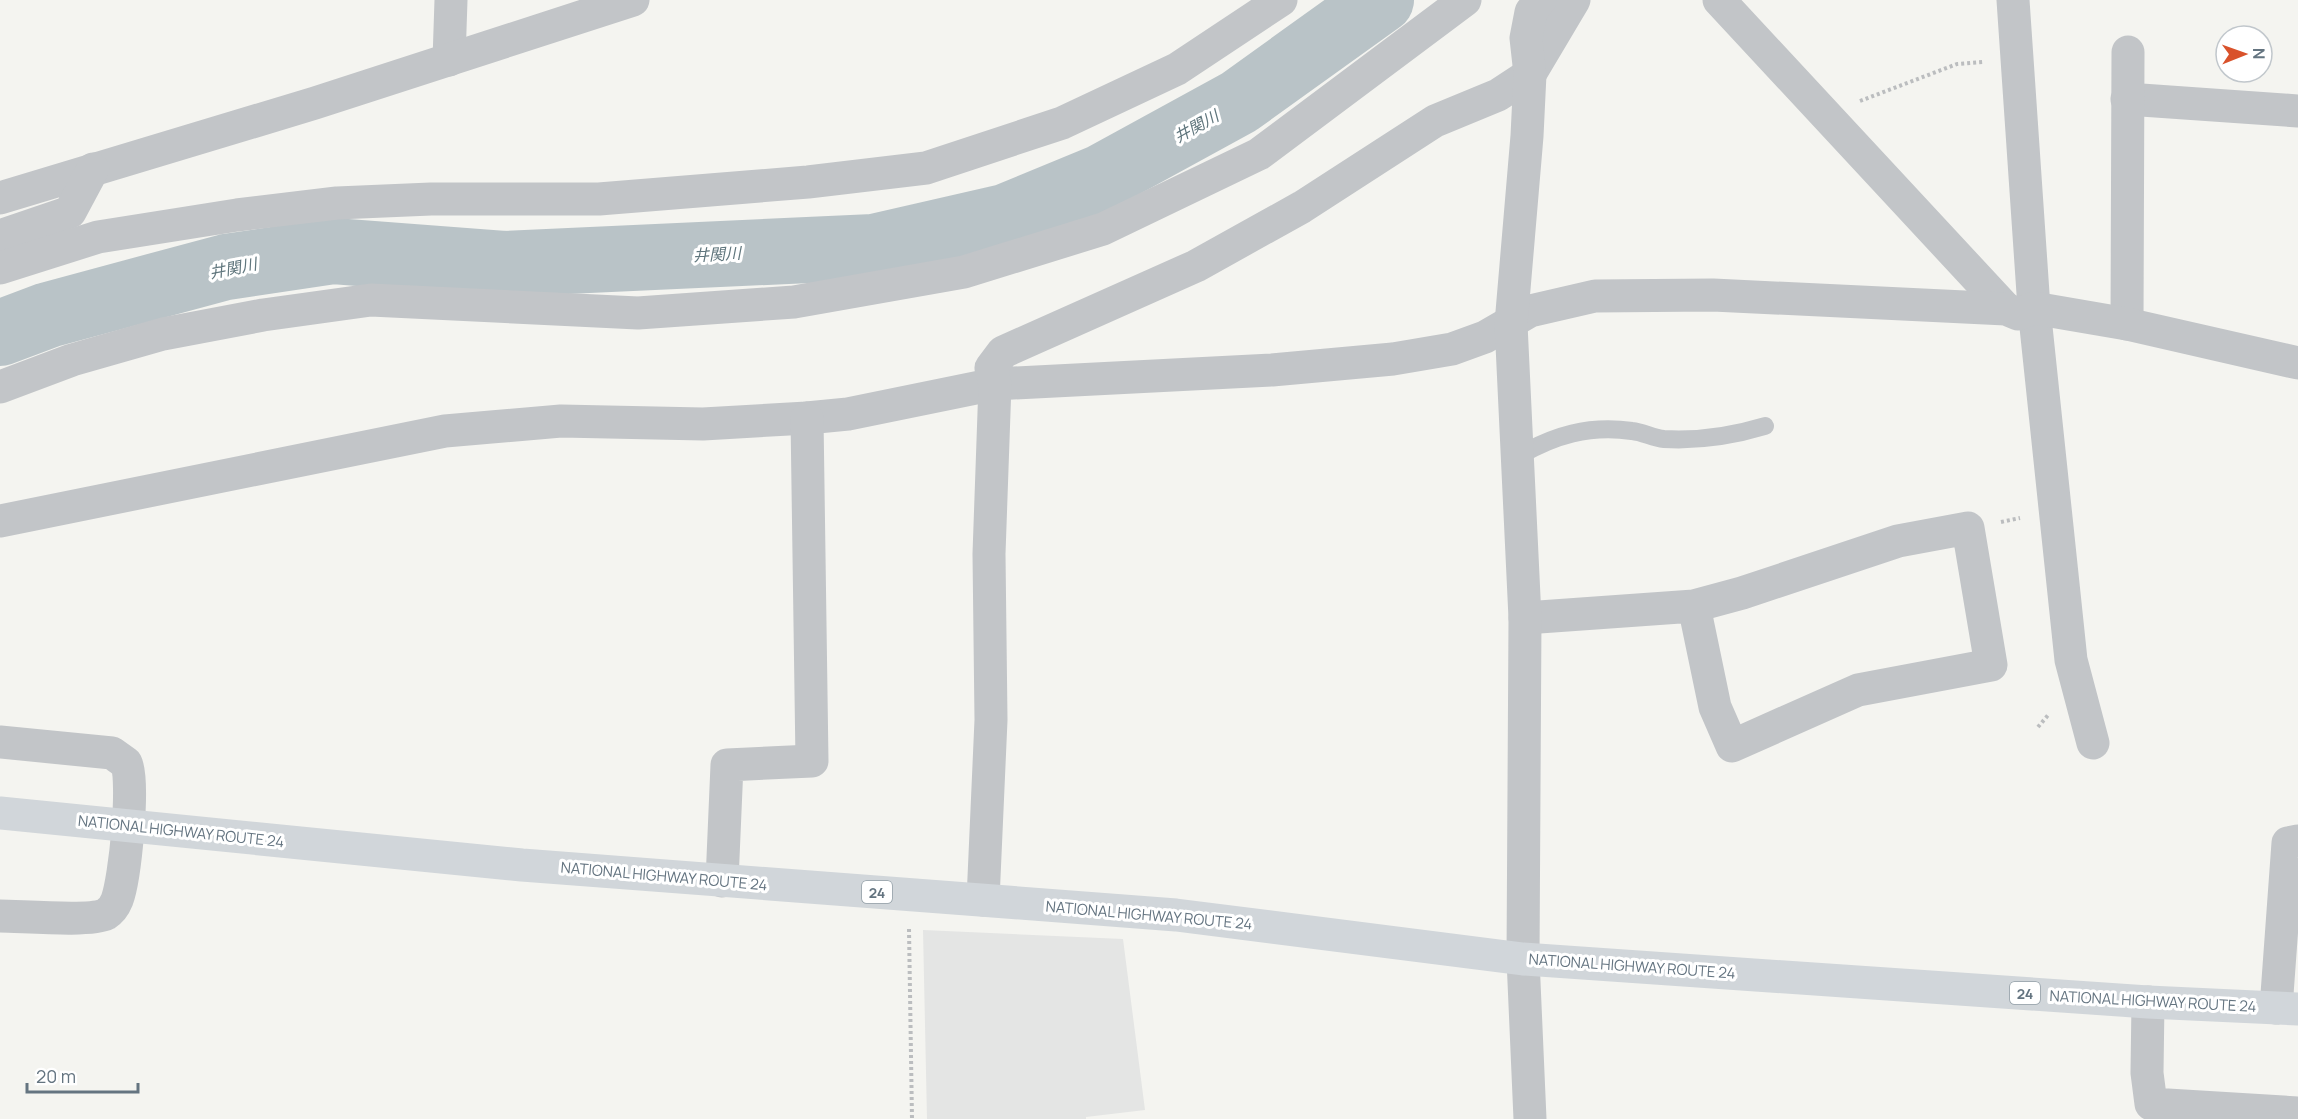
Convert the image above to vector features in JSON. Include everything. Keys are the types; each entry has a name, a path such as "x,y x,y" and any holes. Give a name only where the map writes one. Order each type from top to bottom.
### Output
{"highway":[{"name":"NATIONAL HIGHWAY ROUTE 24","path":"0,813 127,827 722,881 1176,915 1523,959 2148,1002 2287,1009"}],"street":[{"path":"449,60 451,0"},
{"path":"0,198 449,60 633,0"},
{"path":"0,268 98,237 237,215 337,203 431,199 599,199 808,183 926,168 1062,123 1177,69 1281,0"},
{"path":"0,387 72,360 163,334 263,315 370,300 638,313 794,302 964,272 1103,229 1259,154 1465,0"},
{"path":"1530,1119 1523,959 1525,618 1511,324 1530,74 1526,39 1531,12 1540,0"},
{"path":"983,900 991,720 989,554 995,384 991,368 1003,352 1196,266 1311,202 1435,121 1497,95 1530,74 1574,0"},
{"path":"1719,0 1829,117 1939,240 2020,309"},
{"path":"2013,0 2017,58 2020,309 2056,512 2071,660 2094,743"},
{"path":"2127,324 2128,52"},
{"path":"2127,99 2298,111"},
{"path":"0,236 70,212 93,169"},
{"path":"0,521 445,431 561,421 704,424 807,418 848,414 995,384 1206,371 1272,370 1393,359 1452,349 1485,337 1530,312 1595,296 1713,295 2020,309 2127,324 2298,363"},
{"path":"722,881 727,765 812,760 807,418"},
{"path":"1525,618 1694,606 1742,593 1898,541 1968,528 1991,665 1858,690 1732,746 1715,707 1694,606"},
{"path":"0,742 112,753 120,758 130,771 127,827 117,900 105,914 97,917 0,916"},
{"path":"2287,1009 2288,843 2298,841"},
{"path":"2148,1002 2147,1073 2142,1111 2298,1113"}],"lane":[{"path":"1517,457 1559,436 1582,430 1609,428 1636,431 1662,439 1725,437 1765,426"}],"path":[{"path":"1829,117 1851,104 1957,64 2017,58"},
{"path":"1968,528 2056,512"},
{"path":"910,895 912,1119"}],"shaded area":[{"path":"923,930 1123,939 1145,1110 1086,1117 1086,1119 927,1119"}],"waterway":[{"name":"井関川","path":"0,333 48,315 226,267 333,251 504,264 874,247 1005,217 1102,177 1239,102 1381,0"}]}
